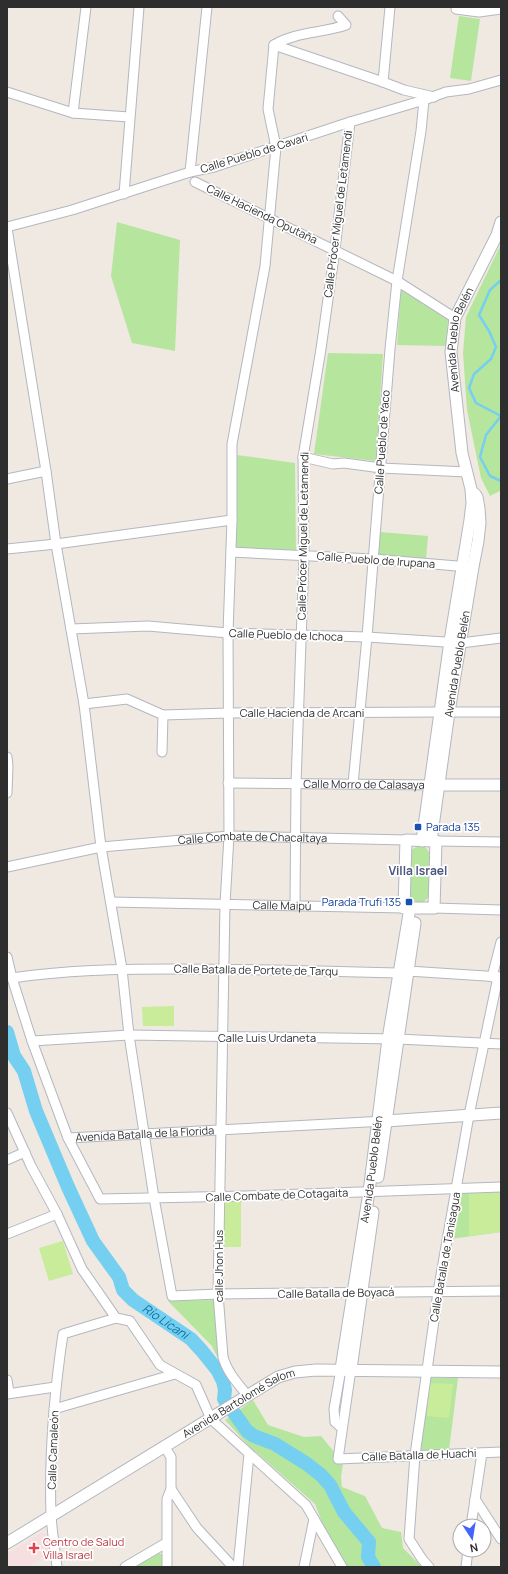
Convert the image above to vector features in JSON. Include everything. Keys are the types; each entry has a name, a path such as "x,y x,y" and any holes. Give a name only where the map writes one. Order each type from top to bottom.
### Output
{"street":[{"path":"72,113 86,7"},
{"path":"124,194 129,116 139,7"},
{"path":"190,172 207,7"},
{"path":"383,82 390,7"},
{"path":"456,10 479,12 501,9"},
{"path":"274,45 283,39 346,25 338,16"},
{"path":"274,45 404,90 434,97"},
{"name":"calle Jhon Hus","path":"248,1396 225,1366 218,1294 224,904 229,836 228,633 232,520 232,444 265,266 270,219 276,146 268,109 274,45"},
{"name":"Calle Pueblo de Cavari","path":"7,228 72,210 190,172 214,167 350,122 454,90 469,89 501,80"},
{"path":"7,92 72,113 129,116"},
{"name":"Calle Pueblo de Yaco","path":"353,784 367,637 381,468 382,438 397,281 420,138 424,100"},
{"name":"Calle Prócer Miguel de Letamendi","path":"295,905 296,784 304,556 303,457 321,349 335,249 350,122"},
{"name":"Calle Hacienda Oputaña","path":"195,182 335,249 397,281 455,318"},
{"name":"Avenida Pueblo Belén","path":"434,908 429,841 445,712 467,567 472,503 471,489 462,453 451,352 455,318 501,222"},
{"path":"7,228 46,471 56,544 84,704 101,847 122,969 129,1036 146,1133 154,1198"},
{"path":"303,457 333,464 344,463 381,468 466,472"},
{"path":"7,479 46,471"},
{"path":"7,549 56,544 232,520"},
{"name":"Calle Pueblo de Irupana","path":"231,552 373,559 467,567"},
{"name":"Calle Pueblo de Ichoca","path":"71,629 148,626 228,633 367,637 455,642 501,638"},
{"name":"Calle Hacienda de Arcani","path":"84,704 127,699 163,715 298,712 501,712"},
{"path":"162,752 163,715"},
{"path":"7,757 7,794"},
{"name":"Calle Morro de Calasaya","path":"228,783 501,785"},
{"name":"Calle Combate de Chacaltaya","path":"7,867 101,847 229,836 501,842"},
{"name":"Avenida Pueblo Belén","path":"338,1459 342,1428 335,1422 334,1409 346,1369 403,972 410,908 406,840"},
{"name":"Calle Maipú","path":"111,902 501,910"},
{"name":"Calle Batalla de Tanisagua","path":"429,1567 409,1539 415,1455 438,1292 469,1115 485,1044 497,977 501,942"},
{"path":"7,957 32,1041 68,1138"},
{"name":"Calle Batalla de Portete de Tarqu","path":"12,978 68,971 122,969 403,972 497,977"},
{"name":"Calle Luis Urdaneta","path":"32,1041 129,1036 393,1039 501,1044"},
{"path":"7,1113 57,1214 82,1269 116,1318 130,1321 160,1365 196,1385 210,1419 306,1505 342,1567"},
{"path":"382,1121 501,1113"},
{"name":"Avenida Batalla de la Florida","path":"68,1138 382,1121"},
{"name":"Calle Combate de Cotagaita","path":"68,1138 100,1199 501,1187"},
{"path":"7,1160 25,1152"},
{"name":"Calle Batalla de Boyacá","path":"154,1198 172,1296 218,1294 501,1291"},
{"path":"7,1234 57,1214"},
{"name":"Calle Camaleón","path":"56,1567 51,1516 51,1446 55,1387 63,1334 116,1318"},
{"name":"Avenida Bartolomé Salom","path":"7,1543 278,1377 309,1370 346,1369 501,1372"},
{"path":"54,1409 175,1374"},
{"path":"7,1380 8,1393 55,1387"},
{"path":"164,1446 171,1458 171,1489 166,1500 167,1567"},
{"name":"Calle Batalla de Huachi","path":"338,1459 501,1452"},
{"path":"472,1518 482,1453"},
{"path":"238,1567 249,1454"},
{"path":"171,1489 197,1528 233,1567"},
{"path":"475,1499 501,1539"},
{"path":"304,1567 314,1519"},
{"path":"125,1567 166,1544"}],"shaded area":[{"name":"Centro de Salud Villa Israel","path":"41,1533 45,1533 50,1539 50,1553 28,1567 7,1567 7,1554"}],"green space":[{"path":"459,16 480,19 471,81 450,78"},
{"path":"117,222 180,240 175,351 132,343 111,276"},
{"path":"501,244 501,492 500,491 490,496 481,478 467,410 463,353 466,317"},
{"path":"401,290 448,320 446,346 397,345"},
{"path":"328,353 383,354 376,461 314,454"},
{"path":"237,455 295,463 296,551 236,548"},
{"path":"380,532 428,536 426,559 378,555"},
{"path":"423,846 430,853 430,895 424,902 417,902 409,897 410,851 416,847"},
{"path":"174,1006 174,1026 143,1026 142,1007"},
{"path":"469,1183 501,1183 501,1232 469,1236"},
{"path":"501,1190 501,1232 451,1239 460,1192"},
{"path":"223,1199 241,1200 241,1247 222,1247"},
{"path":"63,1241 73,1274 49,1281 39,1248"},
{"path":"214,1300 219,1361 212,1346 168,1301"},
{"path":"430,1378 458,1378 449,1450 420,1450"},
{"path":"429,1383 453,1384 449,1418 427,1416"},
{"path":"253,1400 268,1425 304,1437 321,1436 343,1463 341,1477 342,1487 365,1496 382,1528 401,1532 403,1548 422,1567 348,1567 326,1533 315,1504 247,1444 225,1420"},
{"path":"159,1553 162,1555 163,1567 134,1567"}],"waterway":[{"path":"501,280 490,290 479,315 489,331 496,347 491,359 474,374 469,388 476,403 501,416 486,435 480,457 490,476 501,481"},
{"name":"Río Licani","path":"7,1032 14,1056 24,1071 36,1111 68,1187 93,1241 119,1277 123,1290 133,1300 191,1339 202,1351 218,1371 223,1381 225,1390 224,1399 247,1431 254,1436 275,1444 307,1464 321,1475 330,1485 344,1512 369,1542 368,1557 374,1567"}],"place":[{"name":"Parada 135","path":"418,827"},
{"name":"Parada Trufi 135","path":"409,902"},
{"name":"Centro de Salud Villa Israel","path":"34,1548"}],"district":[{"name":"Villa Israel","path":"418,871"}]}
